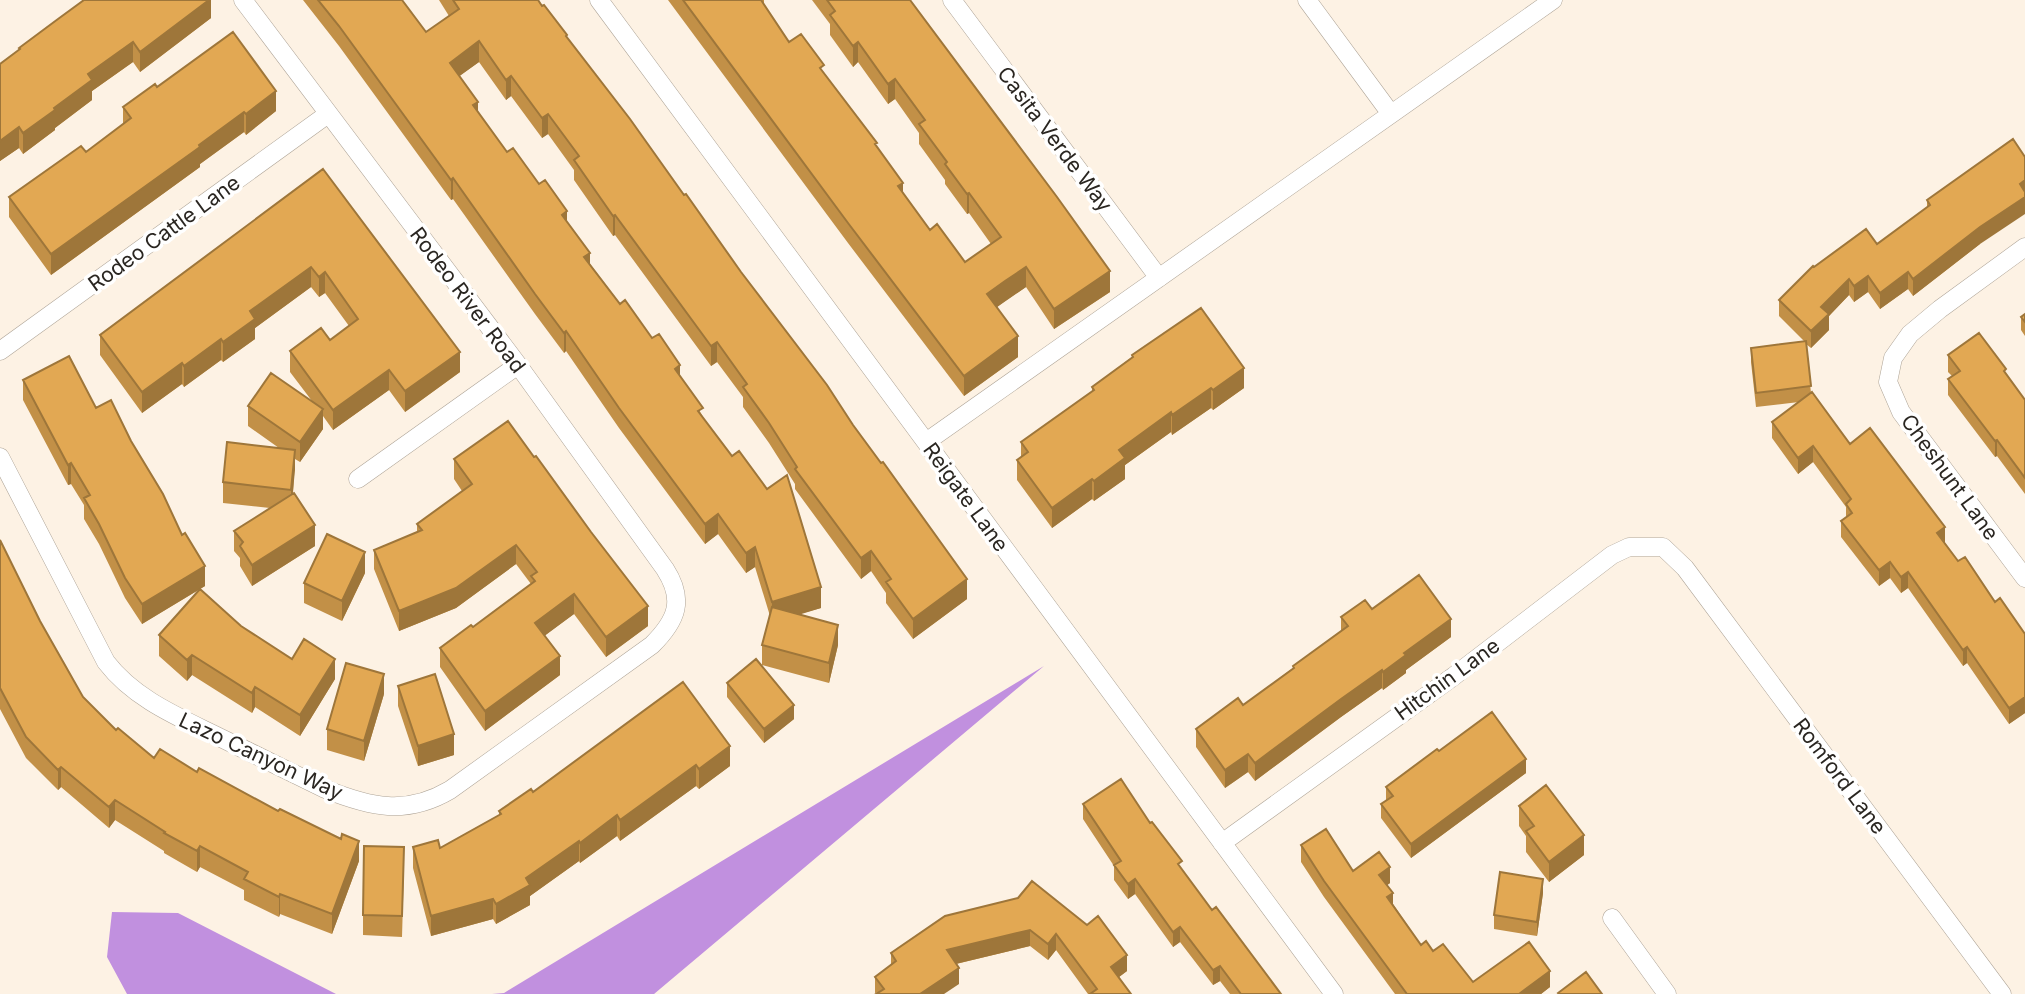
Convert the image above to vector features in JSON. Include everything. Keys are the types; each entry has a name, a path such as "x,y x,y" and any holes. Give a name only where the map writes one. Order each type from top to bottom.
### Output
{"street":[{"name":"Rodeo River Road","path":"243,0 518,365 665,569 674,582 677,607"},
{"name":"Reigate Lane","path":"599,0 1334,994"},
{"name":"Casita Verde Way","path":"952,0 1159,278"},
{"path":"1307,0 1391,114"},
{"path":"926,442 1553,0"},
{"name":"Rodeo Cattle Lane","path":"0,351 328,114"},
{"name":"Cheshunt Lane","path":"2025,247 1910,334 1894,358 1888,382 1901,412 2025,578"},
{"path":"358,479 518,365"},
{"name":"Lazo Canyon Way","path":"0,457 115,675 163,709 325,789 375,806 413,806 434,800 450,790 652,645 672,622 677,607"},
{"name":"Hitchin Lane","path":"1222,843 1454,676 1612,555 1629,547 1662,547 1676,560"},
{"name":"Romford Lane","path":"1676,560 1693,579 2001,994"},
{"path":"1612,918 1667,994"}],"shaded area":[{"path":"1044,666 654,994 492,994 504,993"},
{"path":"112,912 178,913 336,994 127,994 107,957"}],"building":[{"path":"84,0 209,0 140,52 133,42 88,74 92,80 54,108 55,110 23,133 19,127 0,141 0,64"},
{"path":"318,0 402,0 426,32 459,9 453,0 538,0 544,5 827,385 853,425 967,579 913,619 886,582 891,579 871,551 861,558 795,469 797,467 743,387 747,384 717,342 711,346 615,215 613,216 574,160 579,156 548,114 542,118 511,76 506,80 479,41 450,63 478,102 473,105 507,152 513,148 539,184 545,180 567,211 562,215 590,253 584,257 620,304 625,300 652,338 659,334 680,365 675,369 703,408 698,411 732,456 739,451 767,489 787,475 821,587 772,602 755,547 746,553 718,514 705,524 566,331 564,333 453,178 451,180"},
{"path":"683,0 761,0 789,42 801,34 824,65 820,68 877,143 875,144 903,183 898,186 930,230 937,224 965,262 1001,237 945,164 947,162 919,124 925,120 895,79 888,84 858,42 853,46 830,15 835,11 827,0 910,0 1110,271 1054,309 1026,267 1005,281 987,294 1018,336 964,376"},
{"path":"233,32 276,91 51,254 9,197 81,146 86,152 131,118 123,107 155,84 157,87"},
{"path":"2013,139 2025,157 2025,180 2020,184 2025,197 1980,227 1913,279 1908,272 1880,293 1868,276 1854,286 1849,279 1821,307 1829,314 1811,331 1779,300 1813,266 1866,229 1877,244 1930,205 1927,200"},
{"path":"323,169 460,352 405,391 389,370 333,410 290,351 321,328 330,340 358,319 325,272 319,277 311,267 250,311 255,319 184,366 182,363 142,392 100,335"},
{"path":"1201,308 1244,368 1172,415 1171,412 1119,450 1125,458 1052,508 1017,460 1028,452 1021,442 1094,390 1092,387 1133,357 1132,355"},
{"path":"1979,333 2025,400 2025,478 1948,379 1960,371 1948,355"},
{"path":"1806,341 1811,386 1756,393 1751,348"},
{"path":"69,356 96,408 111,400 131,441 163,494 182,535 185,533 205,566 142,604 125,578 84,498 90,495 71,463 68,465 23,380"},
{"path":"271,373 323,409 300,442 248,406"},
{"path":"1812,392 1850,444 1870,428 1945,527 1937,533 1958,561 1965,557 1995,602 2000,598 2025,634 2025,697 2009,708 1967,647 1963,650 1908,572 1901,577 1890,562 1879,570 1841,521 1852,513 1846,504 1851,499 1813,446 1798,458 1772,422"},
{"path":"508,421 648,606 606,637 574,594 535,623 560,656 485,711 440,648 535,581 531,576 537,572 516,545 456,588 399,611 374,550 422,530 417,524 472,484 454,459"},
{"path":"227,442 295,450 291,490 223,482"},
{"path":"294,493 315,525 252,565 240,546 243,542 234,531"},
{"path":"327,534 365,552 342,601 304,583"},
{"path":"0,540 40,621 83,697 116,730 118,728 154,758 160,749 197,772 199,768 278,811 280,809 341,839 342,834 359,841 332,914 280,894 279,897 244,879 248,872 200,846 197,851 164,833 115,800 109,807 61,767 58,770 26,737 0,688"},
{"path":"1419,575 1451,619 1383,672 1382,670 1341,699 1255,763 1248,754 1225,770 1196,729 1238,698 1243,705 1294,668 1293,666 1348,626 1341,617 1365,600 1372,609"},
{"path":"200,589 241,626 292,659 304,639 335,659 300,715 255,687 252,693 192,655 187,660 159,635"},
{"path":"772,607 838,625 829,663 762,645"},
{"path":"756,659 794,705 764,729 727,683"},
{"path":"346,663 384,674 364,741 327,729"},
{"path":"435,674 454,734 418,746 398,686"},
{"path":"683,682 730,746 699,769 696,765 620,820 617,815 580,843 579,841 526,878 530,885 496,904 493,899 431,916 413,847 438,840 440,848 501,814 499,811 531,789 533,792"},
{"path":"1492,712 1526,759 1411,844 1381,804 1393,796 1386,787"},
{"path":"1121,779 1150,823 1152,822 1182,861 1178,864 1212,910 1216,907 1281,994 1241,994 1220,966 1213,970 1180,927 1173,932 1135,879 1128,884 1114,865 1121,861 1083,804"},
{"path":"1546,785 1584,835 1549,862 1526,831 1534,826 1519,806"},
{"path":"1326,829 1353,871 1379,852 1390,867 1379,875 1393,893 1387,897 1421,945 1426,941 1433,951 1443,944 1473,982 1529,942 1550,971 1519,994 1407,994 1324,881 1301,845"},
{"path":"364,846 404,847 402,916 363,915"},
{"path":"1500,872 1543,879 1537,922 1494,915"},
{"path":"1032,881 1087,925 1098,916 1127,955 1111,967 1131,994 1090,994 1097,989 1056,934 1048,944 1030,930 947,950 959,968 920,994 876,994 884,989 875,977 896,961 891,953 945,916 1018,898"},
{"path":"1586,972 1602,994 1558,993"}]}
